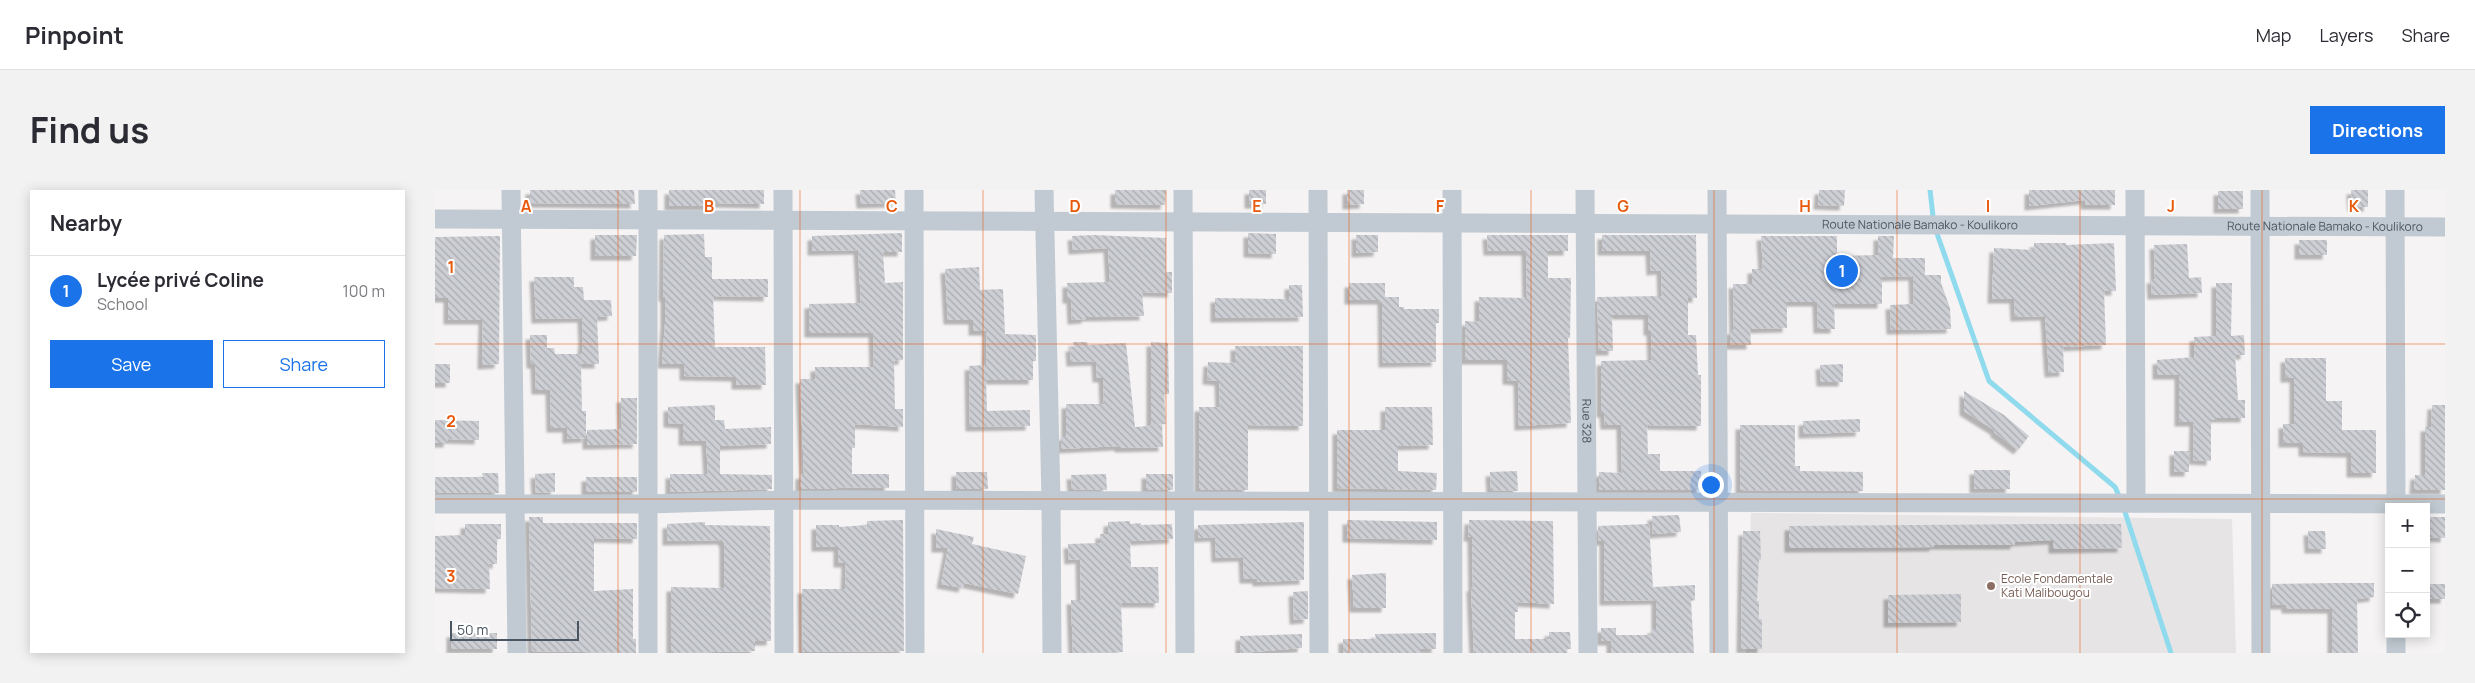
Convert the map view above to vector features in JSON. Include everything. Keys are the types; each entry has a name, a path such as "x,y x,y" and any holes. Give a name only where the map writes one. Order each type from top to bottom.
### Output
{"street":[{"path":"511,190 517,653"},
{"path":"648,190 648,653"},
{"path":"783,190 784,653"},
{"path":"914,190 915,653"},
{"path":"1045,190 1052,653"},
{"path":"1183,190 1185,653"},
{"path":"1318,190 1319,653"},
{"path":"1451,190 1453,653"},
{"name":"Rue 328","path":"1585,190 1588,653"},
{"path":"1717,190 1719,653"},
{"path":"2135,190 2136,503"},
{"path":"2260,190 2261,653"},
{"path":"2395,190 2396,503"},
{"name":"Route Nationale Bamako - Koulikoro","path":"435,219 2445,227"},
{"path":"435,504 648,504 784,500 1051,500 2385,505"},
{"path":"2430,504 2445,504"},
{"path":"2396,638 2396,653"}],"shaded area":[{"name":"Ecole Fondamentale Kati Malibougou","path":"1751,513 2232,519 2236,653 1746,653"}],"building":[{"path":"530,190 634,190 635,204 530,203"},
{"path":"669,190 764,190 764,204 716,203 716,206 669,206"},
{"path":"860,190 895,190 896,203 861,204"},
{"path":"1115,190 1166,190 1165,205 1115,204"},
{"path":"1249,190 1266,190 1266,204 1249,204"},
{"path":"1347,190 1364,190 1364,204 1347,205"},
{"path":"1819,190 1845,190 1844,206 1818,205"},
{"path":"2029,190 2115,190 2115,205 2085,205 2085,200 2029,206"},
{"path":"2351,190 2368,190 2368,207 2352,207"},
{"path":"2218,191 2243,191 2243,209 2218,209"},
{"path":"902,233 902,252 883,252 885,283 903,282 903,360 894,361 895,409 903,409 903,427 855,424 855,448 852,448 852,474 889,474 889,488 837,487 837,489 800,489 800,475 804,474 800,379 815,379 815,367 874,367 873,333 809,333 809,304 861,303 858,250 812,251 812,236"},
{"path":"1248,233 1276,234 1276,254 1248,253"},
{"path":"704,234 705,257 712,257 712,279 768,279 768,297 713,296 715,347 765,347 766,385 736,385 736,377 684,376 684,364 662,364 665,324 665,297 663,297 664,235"},
{"path":"595,235 637,235 636,256 595,256"},
{"path":"1356,235 1378,235 1378,252 1356,253"},
{"path":"1487,235 1568,235 1568,251 1548,251 1548,278 1571,278 1570,338 1568,338 1571,423 1519,426 1518,381 1507,380 1507,360 1465,360 1465,321 1479,322 1479,297 1527,298 1526,251 1488,251"},
{"path":"1602,235 1696,235 1697,298 1688,298 1688,335 1696,335 1698,375 1701,375 1701,426 1647,425 1648,454 1660,454 1660,471 1701,471 1701,490 1599,490 1599,472 1622,473 1621,425 1605,425 1604,413 1601,413 1601,361 1652,360 1651,331 1648,331 1648,315 1612,315 1613,351 1599,351 1597,297 1662,296 1661,270 1651,271 1650,251 1602,251"},
{"path":"500,236 499,364 482,365 483,320 448,320 448,298 435,298 435,237"},
{"path":"1072,236 1166,238 1166,272 1172,272 1172,293 1142,292 1144,316 1086,317 1086,319 1072,320 1071,299 1067,299 1067,283 1110,282 1108,248 1073,250"},
{"path":"1761,236 1837,236 1837,256 1878,255 1878,236 1894,236 1893,258 1925,258 1925,275 1941,275 1941,283 1950,308 1951,329 1891,330 1890,305 1914,304 1913,276 1882,277 1882,304 1834,304 1835,329 1818,329 1817,302 1787,302 1787,328 1750,329 1751,345 1730,345 1730,330 1734,330 1733,284 1752,284 1752,269 1763,269"},
{"path":"2299,240 2327,240 2327,255 2299,255"},
{"path":"2034,243 2066,243 2066,245 2114,243 2116,291 2104,291 2106,345 2063,347 2064,372 2049,373 2045,316 2015,317 2014,299 1992,299 1994,248 2034,250"},
{"path":"2187,244 2189,278 2201,277 2202,293 2152,295 2151,279 2155,279 2154,245"},
{"path":"979,267 980,290 1003,289 1005,334 1036,335 1036,361 1033,361 1033,380 986,380 987,411 1030,410 1030,426 970,427 969,366 986,365 987,331 973,331 973,320 948,320 945,269"},
{"path":"534,277 574,277 574,287 583,287 584,300 611,300 612,316 597,317 599,364 581,364 582,318 536,319"},
{"path":"1349,283 1385,283 1385,297 1399,297 1399,307 1404,307 1404,309 1439,309 1439,323 1436,323 1436,362 1383,363 1382,300 1349,300"},
{"path":"2216,283 2232,283 2231,336 2244,335 2245,355 2235,355 2238,400 2245,400 2245,418 2215,418 2215,420 2211,420 2211,461 2193,460 2194,422 2179,422 2179,375 2157,375 2157,360 2194,357 2194,337 2216,336"},
{"path":"1289,285 1302,285 1303,317 1215,318 1215,298 1289,299"},
{"path":"530,335 547,335 547,348 554,348 555,354 581,354 582,411 586,411 586,438 567,439 567,428 551,428 550,390 536,390 535,364 531,364"},
{"path":"1073,342 1087,342 1088,345 1126,343 1135,427 1162,425 1163,447 1119,448 1119,446 1061,449 1061,436 1066,436 1066,404 1104,404 1103,378 1097,378 1096,361 1071,362 1070,347 1074,347"},
{"path":"1151,342 1168,343 1169,394 1164,394 1166,424 1151,425"},
{"path":"1235,346 1303,346 1303,426 1248,425 1248,490 1199,490 1199,407 1220,407 1219,381 1207,380 1208,362 1235,363"},
{"path":"2285,358 2326,358 2326,401 2342,401 2342,430 2376,430 2376,473 2351,473 2351,453 2303,452 2303,443 2283,443 2283,424 2294,424 2294,378 2285,378"},
{"path":"435,364 450,364 450,383 435,383"},
{"path":"1843,364 1843,382 1821,382 1820,365"},
{"path":"1964,391 2004,415 2029,436 2018,450 1994,432 1996,431 1964,411"},
{"path":"621,398 637,398 637,444 587,445 587,430 622,429"},
{"path":"715,405 715,420 724,420 725,429 771,427 771,444 720,446 720,474 772,475 772,489 670,492 670,474 708,474 706,441 683,441 683,424 668,423 668,407"},
{"path":"2432,405 2445,405 2445,490 2414,490 2415,475 2425,475 2425,427 2431,427"},
{"path":"1385,407 1432,407 1433,445 1398,446 1398,471 1437,473 1436,490 1337,488 1337,430 1385,430"},
{"path":"1860,419 1860,432 1803,434 1803,421"},
{"path":"435,420 479,421 479,440 448,439 448,443 435,443"},
{"path":"1740,425 1795,425 1795,466 1800,466 1800,471 1863,472 1863,491 1740,490"},
{"path":"2174,451 2189,451 2189,472 2174,472"},
{"path":"1974,470 2010,470 2010,489 1974,489"},
{"path":"1517,471 1518,491 1491,490 1490,472"},
{"path":"956,472 987,472 988,489 956,489"},
{"path":"482,473 498,473 499,493 435,493 435,477 483,477"},
{"path":"555,473 555,492 536,493 535,474"},
{"path":"1106,474 1107,490 1072,489 1071,475"},
{"path":"1146,474 1173,474 1173,490 1146,490"},
{"path":"586,477 637,477 637,492 586,492"},
{"path":"1679,515 1681,532 1653,534 1652,516"},
{"path":"529,517 543,517 543,523 637,523 637,539 594,538 594,591 633,589 633,639 636,639 636,653 532,651"},
{"path":"2430,517 2445,517 2445,538 2430,537"},
{"path":"903,520 904,651 803,652 802,589 845,589 846,563 838,563 838,547 816,547 816,525 839,525 839,527 867,525 867,521"},
{"path":"1347,520 1437,522 1437,540 1347,538"},
{"path":"1469,520 1553,521 1554,604 1518,602 1518,612 1515,612 1515,639 1549,639 1549,632 1570,632 1571,649 1567,649 1567,653 1474,653 1471,587 1473,587 1472,537 1468,537"},
{"path":"1130,521 1130,524 1141,523 1141,525 1172,524 1173,539 1130,541 1131,567 1158,567 1159,603 1121,603 1123,652 1073,653 1071,600 1081,600 1080,559 1069,560 1068,544 1100,543 1100,534 1108,534 1108,522"},
{"path":"705,522 705,525 770,526 771,641 755,641 755,651 671,653 671,587 724,588 724,543 722,540 667,541 667,524"},
{"path":"1304,522 1304,580 1257,582 1257,579 1244,579 1243,557 1216,558 1215,537 1198,538 1198,525"},
{"path":"465,524 501,524 501,539 497,539 497,564 489,564 490,589 435,588 435,536 465,535"},
{"path":"1649,524 1653,587 1695,585 1695,600 1691,601 1694,653 1611,653 1611,641 1601,641 1601,628 1616,628 1616,635 1652,635 1652,629 1656,629 1656,600 1604,601 1604,541 1599,541 1598,526"},
{"path":"2121,524 2122,548 2053,549 2053,540 2015,542 2015,545 1789,548 1789,526"},
{"path":"936,529 974,537 972,544 1026,556 1018,594 964,583 963,588 941,584 948,548 936,548"},
{"path":"1743,531 1760,531 1761,560 1759,560 1757,601 1759,601 1759,619 1762,619 1762,649 1741,649"},
{"path":"2308,531 2325,531 2326,549 2309,549"},
{"path":"1386,573 1386,608 1354,608 1352,575"},
{"path":"2374,583 2374,597 2357,599 2358,653 2332,653 2332,609 2286,609 2286,605 2272,605 2272,584"},
{"path":"2430,584 2445,584 2445,599 2430,599"},
{"path":"1308,591 1308,619 1294,620 1293,592"},
{"path":"1961,594 1961,622 1888,623 1888,595"},
{"path":"451,633 497,633 497,649 451,649"},
{"path":"1436,633 1436,649 1421,649 1421,653 1343,653 1343,639 1376,639 1375,634"},
{"path":"1302,634 1302,648 1240,653 1240,636"}],"waterway":[{"path":"1930,190 1934,225 1989,381 2115,487 2120,498"},
{"path":"2123,506 2171,653"}],"place":[{"name":"Lycée privé Coline","path":"1842,271"},
{"name":"Ecole Fondamentale Kati Malibougou","path":"1991,586"}]}
